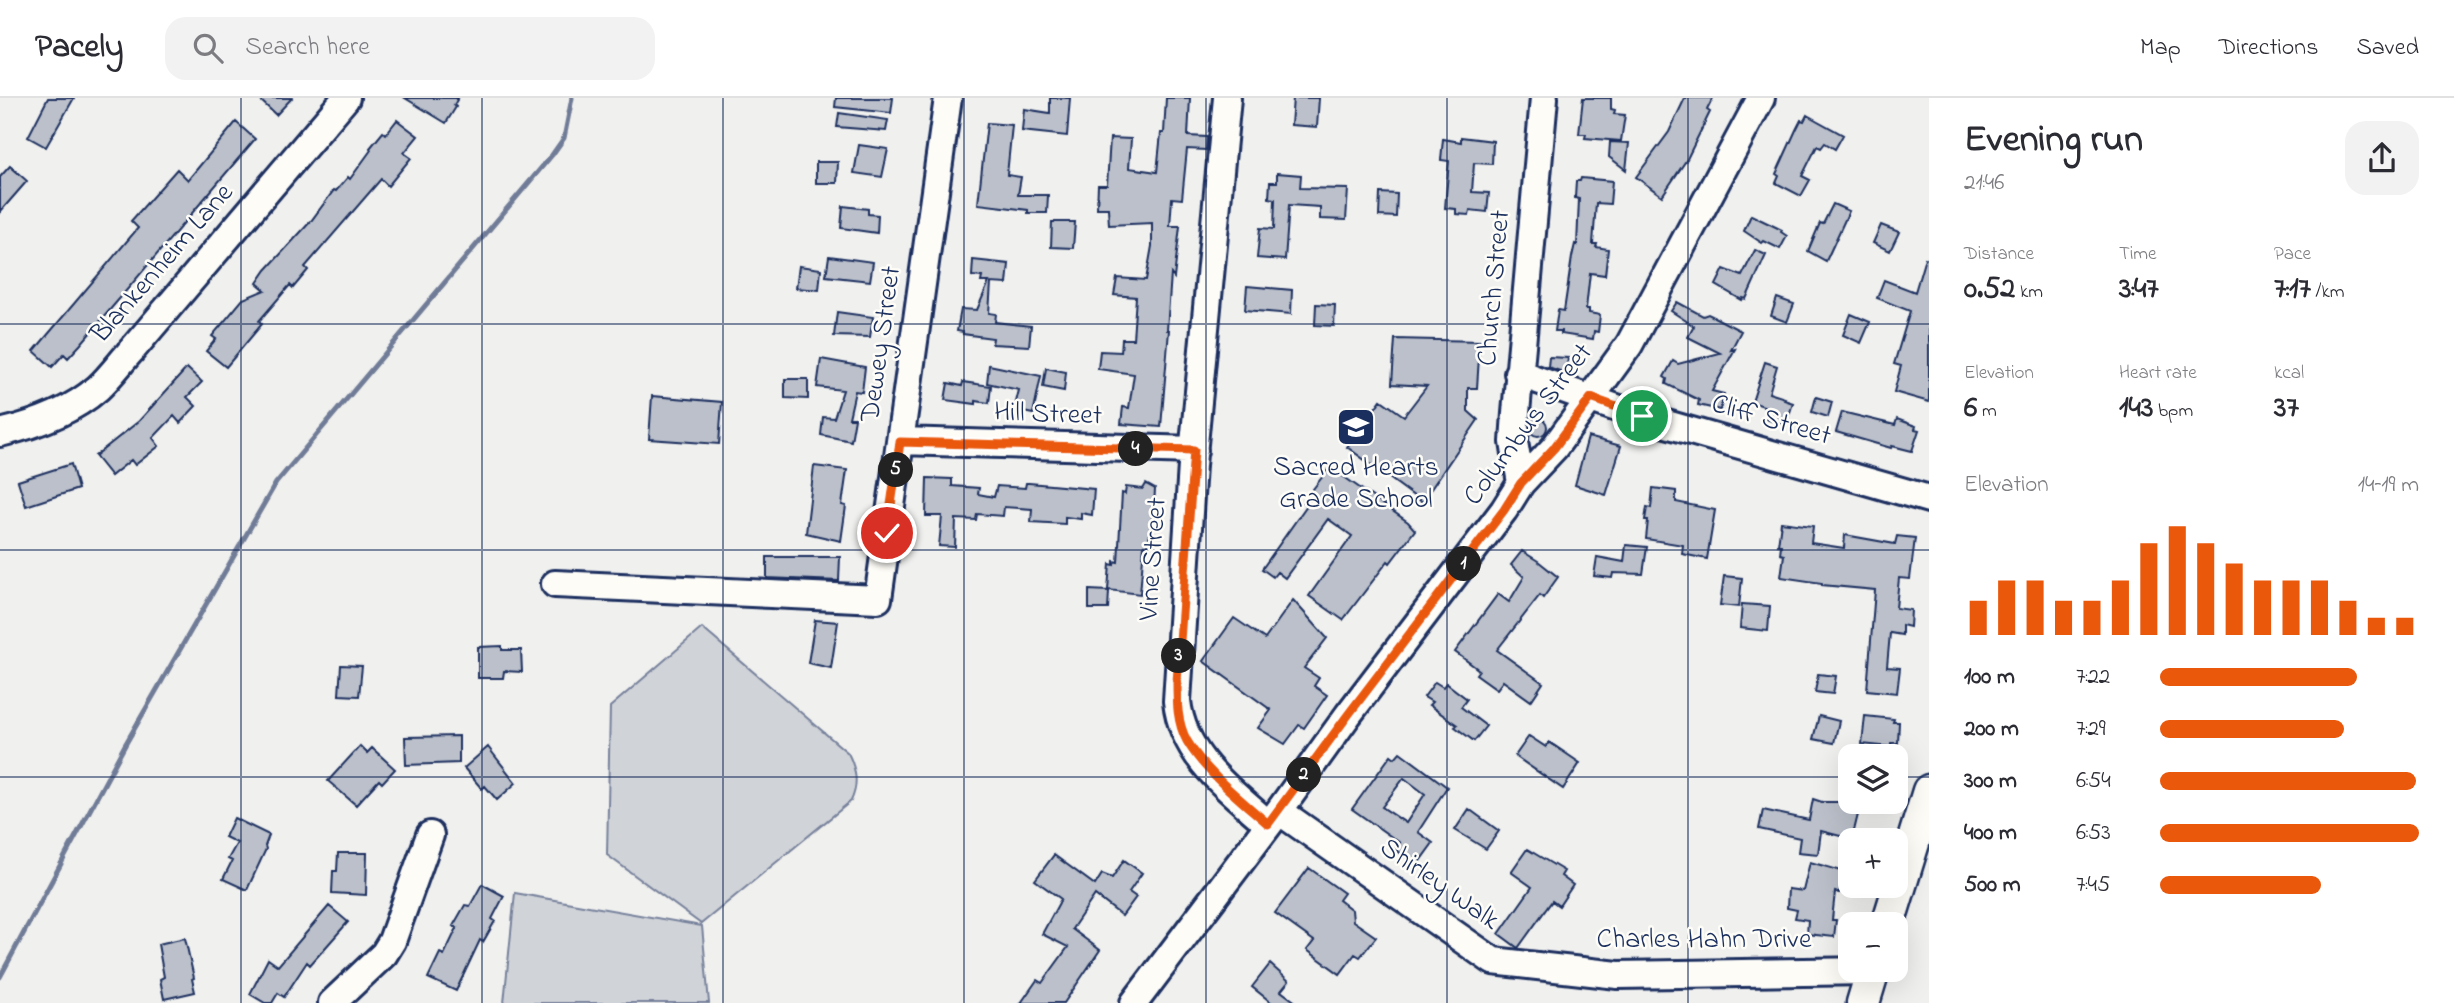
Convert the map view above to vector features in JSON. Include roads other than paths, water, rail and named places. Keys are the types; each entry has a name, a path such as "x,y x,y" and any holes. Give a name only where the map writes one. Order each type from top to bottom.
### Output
{"main road":[{"path":"1892,912 1929,791"},
{"path":"1863,1003 1869,982"}],"street":[{"name":"Blankenheim Lane","path":"0,433 24,428 54,415 97,388 346,98"},
{"name":"Dewey Street","path":"555,584 878,599 948,98"},
{"name":"Vine Street","path":"1227,98 1194,450 1177,682 1179,718 1187,741 1222,783 1273,818"},
{"name":"Church Street","path":"1521,483 1514,442 1518,373 1544,98"},
{"name":"Columbus Street","path":"1134,1003 1504,510 1521,483 1554,448 1609,375 1641,324 1761,98"},
{"name":"Cliff Street","path":"1518,373 1649,419 1929,499"},
{"name":"Hill Street","path":"900,442 1194,450"},
{"name":"Shirley Walk","path":"1273,818 1493,961 1578,970"},
{"path":"332,1003 384,954 392,941 430,835"},
{"name":"Charles Hahn Drive","path":"1578,970 1618,975 1838,971"}],"waterway":[{"path":"0,977 125,745 276,483 552,155 564,138 572,98"}],"place":[{"name":"Sacred Hearts Grade School","path":"1356,427"}]}
